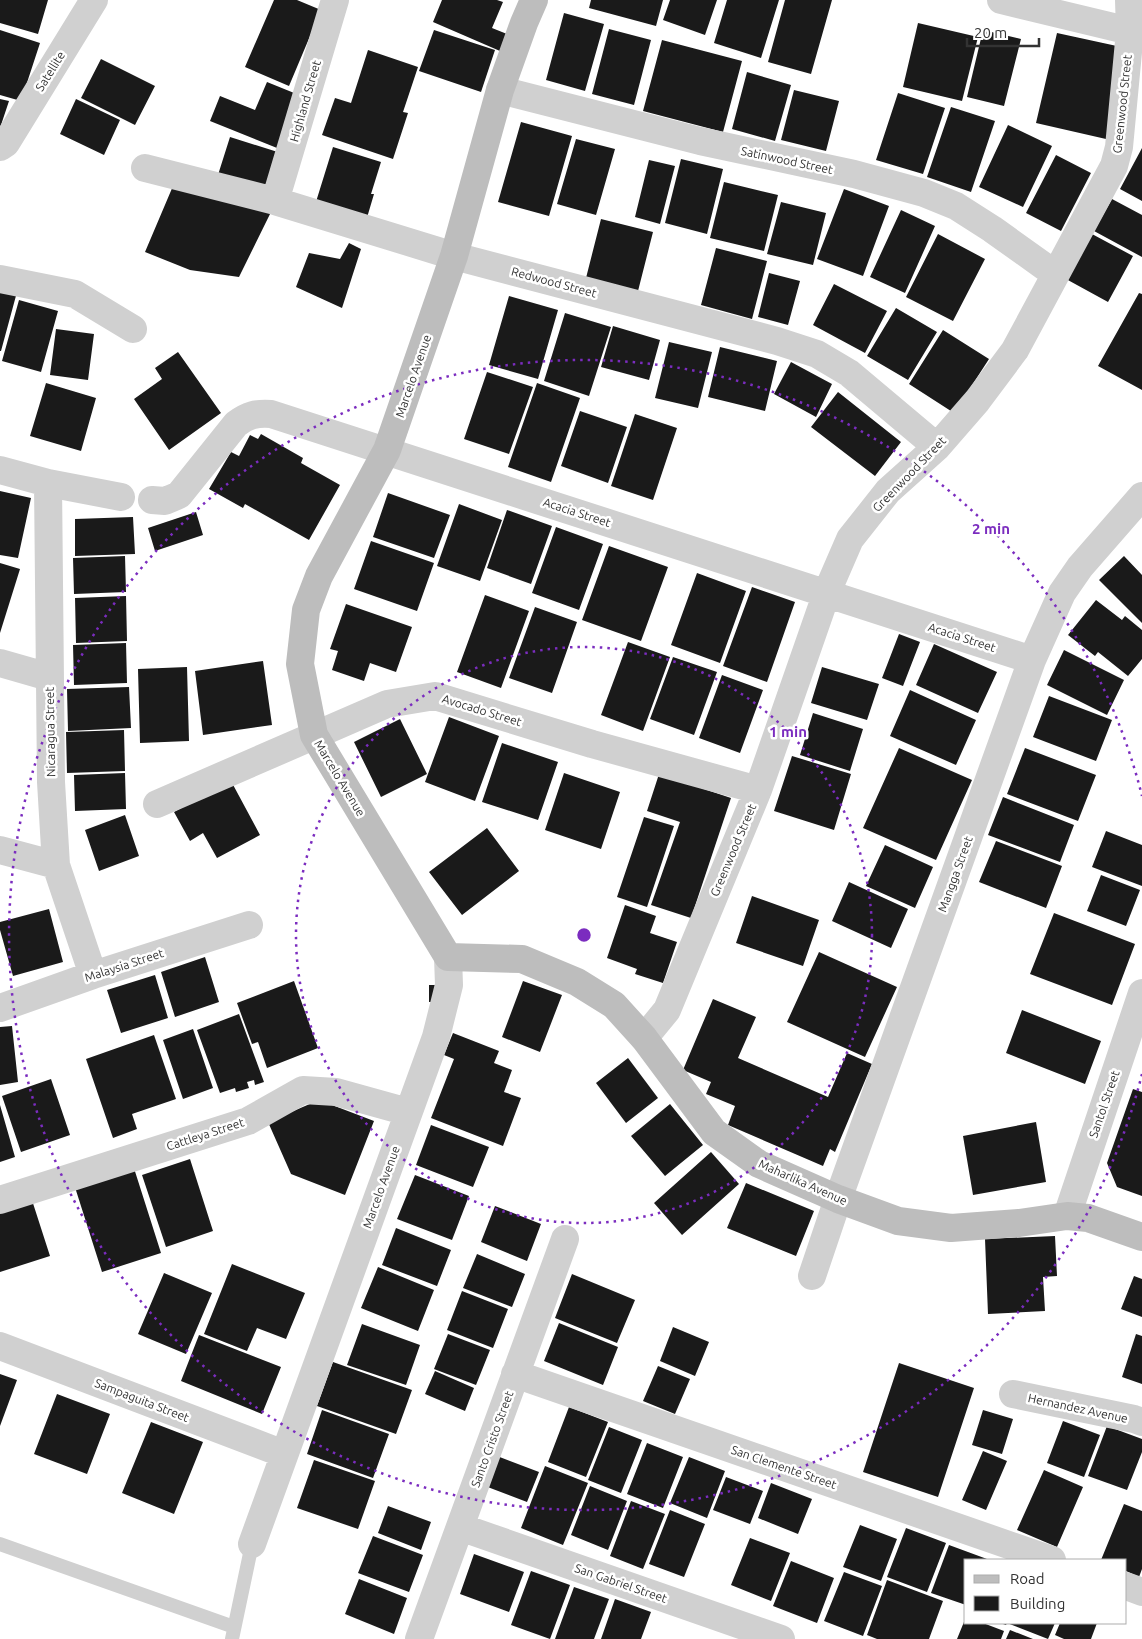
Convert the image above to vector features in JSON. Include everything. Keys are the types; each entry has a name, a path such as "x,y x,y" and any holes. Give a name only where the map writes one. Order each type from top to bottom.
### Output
{"street":[{"name":"Satellite","path":"3,145 94,0"},
{"name":"Highland Street","path":"275,202 335,0"},
{"name":"Marcelo Avenue","path":"252,1544 436,1036 449,985 448,957 314,735 300,664 306,610 319,576 387,450 454,256 500,90 534,0"},
{"path":"1002,0 1136,32"},
{"name":"Greenwood Street","path":"644,1038 667,1010 758,790 827,592 850,539 888,491 937,447 1016,350 1114,166 1119,147 1136,32 1129,0"},
{"name":"Satinwood Street","path":"500,90 700,141 854,174 924,193 956,206 1056,274"},
{"name":"Redwood Street","path":"146,168 275,202 454,256 777,341 817,354 849,373 937,447"},
{"path":"0,279 75,294 133,329"},
{"name":"Acacia Street","path":"152,500 166,501 179,495 236,424 246,416 259,413 271,414 827,592 1032,660"},
{"path":"0,470 48,483 121,497"},
{"name":"Nicaragua Street","path":"48,483 51,782 56,865 93,975"},
{"name":"Mangga Street","path":"812,1276 1032,660 1062,593 1080,567 1142,496"},
{"path":"0,663 50,677"},
{"name":"Avocado Street","path":"157,804 386,704 435,696 592,744 758,790"},
{"path":"0,850 56,865"},
{"name":"Malaysia Street","path":"0,1008 93,975 249,925"},
{"name":"Maharlika Avenue","path":"448,957 522,959 577,982 614,1005 644,1038 714,1132 759,1164 838,1199 898,1221 951,1228 1019,1223 1067,1216 1088,1218 1142,1237"},
{"name":"Santol Street","path":"1067,1216 1142,993"},
{"name":"Cattleya Street","path":"0,1200 248,1121 303,1090 336,1092 408,1112"},
{"name":"Santo Cristo Street","path":"419,1639 565,1239"},
{"name":"Sampaguita Street","path":"0,1346 284,1454"},
{"name":"San Clemente Street","path":"515,1374 1049,1559"},
{"name":"Hernandez Avenue","path":"1013,1394 1142,1422"},
{"name":"San Gabriel Street","path":"460,1527 781,1639"},
{"path":"1127,1586 1142,1592"}],"lane":[{"path":"0,1544 233,1633 252,1544"}],"building":[{"path":"0,0 48,0 38,34 0,23"},
{"path":"274,0 297,0 321,10 289,86 245,67"},
{"path":"442,0 497,0 503,2 492,28 507,34 500,51 433,22"},
{"path":"591,0 663,0 656,26 589,8"},
{"path":"670,0 717,0 705,35 663,20"},
{"path":"727,0 779,0 761,58 714,43"},
{"path":"785,0 832,0 811,74 768,62"},
{"path":"564,13 604,24 585,91 546,80"},
{"path":"918,23 978,37 962,101 903,87"},
{"path":"609,29 651,40 634,105 592,94"},
{"path":"0,30 40,43 21,101 0,95"},
{"path":"434,30 495,50 481,92 419,71"},
{"path":"983,30 1021,39 1004,106 967,97"},
{"path":"1057,33 1126,48 1106,139 1036,123"},
{"path":"662,40 742,61 723,132 643,111"},
{"path":"368,50 418,67 403,112 408,113 393,159 322,135 335,98 351,103"},
{"path":"101,59 155,86 135,125 81,98"},
{"path":"747,72 791,85 775,141 732,129"},
{"path":"267,82 304,97 282,150 210,121 220,96 255,110"},
{"path":"794,90 839,101 826,151 781,140"},
{"path":"898,93 945,108 923,174 876,160"},
{"path":"0,99 9,101 0,128"},
{"path":"76,99 120,120 104,155 60,134"},
{"path":"951,107 995,121 971,192 927,177"},
{"path":"521,122 572,136 549,216 498,202"},
{"path":"1008,125 1052,146 1023,207 979,187"},
{"path":"230,137 284,154 270,195 217,178"},
{"path":"576,139 615,149 596,215 557,204"},
{"path":"333,147 381,162 371,194 374,194 366,221 315,205"},
{"path":"1142,148 1142,201 1120,189"},
{"path":"1056,155 1091,173 1061,231 1026,213"},
{"path":"681,159 723,169 707,234 665,223"},
{"path":"649,160 675,166 660,224 635,217"},
{"path":"724,182 778,195 764,251 710,238"},
{"path":"173,186 271,212 239,277 190,270 145,252"},
{"path":"844,189 889,206 863,276 817,259"},
{"path":"1112,199 1142,215 1142,257 1094,231"},
{"path":"781,202 826,213 813,265 767,254"},
{"path":"901,210 935,226 905,293 870,277"},
{"path":"601,219 653,232 638,291 586,278"},
{"path":"938,234 985,259 953,321 906,297"},
{"path":"1092,234 1133,256 1108,302 1066,279"},
{"path":"349,243 361,249 342,308 296,287 309,253 340,259"},
{"path":"716,248 767,261 752,319 701,305"},
{"path":"769,273 800,281 788,325 758,317"},
{"path":"834,284 887,311 865,353 813,325"},
{"path":"0,287 17,292 1,351 0,351"},
{"path":"1139,293 1142,294 1142,390 1098,366"},
{"path":"509,296 558,310 538,379 489,365"},
{"path":"19,300 58,311 41,372 2,361"},
{"path":"896,308 937,332 908,380 867,356"},
{"path":"565,313 611,327 589,396 544,381"},
{"path":"613,326 660,340 649,380 601,367"},
{"path":"56,329 94,334 88,380 50,375"},
{"path":"943,330 989,359 954,413 909,384"},
{"path":"669,342 712,352 698,408 655,398"},
{"path":"720,347 777,361 765,411 708,397"},
{"path":"178,352 221,413 169,450 134,399 162,379 155,368"},
{"path":"791,362 832,384 816,417 774,394"},
{"path":"487,372 533,387 509,454 464,439"},
{"path":"46,383 96,398 81,451 30,436"},
{"path":"537,383 580,398 551,482 508,467"},
{"path":"838,392 901,442 875,476 811,427"},
{"path":"580,411 627,427 608,483 561,466"},
{"path":"635,414 677,428 653,500 611,486"},
{"path":"261,434 303,458 301,463 340,485 309,540 245,504 243,508 209,489 231,452 239,456 250,435 258,439"},
{"path":"0,491 31,498 18,558 0,555"},
{"path":"388,493 450,515 434,558 373,537"},
{"path":"459,504 502,520 480,581 437,566"},
{"path":"507,510 552,526 531,584 487,568"},
{"path":"196,512 203,535 155,551 148,528"},
{"path":"133,517 135,554 75,556 75,519"},
{"path":"556,527 603,544 579,610 532,593"},
{"path":"371,541 434,563 417,611 354,589"},
{"path":"609,546 668,567 641,641 582,620"},
{"path":"125,556 126,592 74,594 73,558"},
{"path":"1124,556 1142,575 1142,623 1099,580"},
{"path":"0,563 20,569 0,633"},
{"path":"697,573 746,591 720,663 671,645"},
{"path":"752,587 795,602 767,682 723,666"},
{"path":"485,595 529,611 501,688 457,672"},
{"path":"126,596 127,641 76,643 75,598"},
{"path":"1096,600 1122,620 1125,616 1142,630 1142,659 1128,676 1098,652 1095,656 1068,635"},
{"path":"346,604 412,627 396,672 370,663 364,681 332,670 338,651 330,649"},
{"path":"535,607 577,622 552,693 509,678"},
{"path":"899,634 920,642 903,686 882,678"},
{"path":"628,642 670,657 643,731 601,715"},
{"path":"126,643 127,683 74,685 73,645"},
{"path":"934,644 997,672 978,713 916,685"},
{"path":"1064,650 1124,680 1107,715 1047,685"},
{"path":"673,657 717,672 694,735 650,719"},
{"path":"263,661 272,725 203,735 195,671"},
{"path":"187,667 189,741 140,743 138,669"},
{"path":"822,667 879,684 867,720 811,703"},
{"path":"722,675 763,690 740,753 699,738"},
{"path":"129,687 131,728 68,731 67,689"},
{"path":"910,690 976,720 956,765 890,736"},
{"path":"1049,696 1112,720 1096,761 1033,737"},
{"path":"813,713 863,729 850,771 800,755"},
{"path":"449,717 499,736 475,801 425,782"},
{"path":"400,719 427,774 381,797 354,742"},
{"path":"124,730 125,771 67,773 66,732"},
{"path":"502,743 558,762 538,820 482,802"},
{"path":"899,748 972,780 936,860 863,828"},
{"path":"1025,748 1096,775 1078,821 1007,794"},
{"path":"792,756 851,774 834,830 774,811"},
{"path":"125,773 126,809 75,811 74,775"},
{"path":"564,773 620,792 601,849 545,830"},
{"path":"659,774 731,798 691,918 651,905 680,822 647,811"},
{"path":"231,781 260,835 217,858 203,833 190,841 174,812"},
{"path":"1003,797 1074,825 1060,862 988,835"},
{"path":"125,815 139,856 99,871 85,830"},
{"path":"644,817 674,826 647,907 617,897"},
{"path":"487,828 519,871 462,915 429,872"},
{"path":"1106,831 1142,845 1142,886 1092,867"},
{"path":"996,841 1062,866 1046,908 979,882"},
{"path":"885,845 933,867 915,908 866,886"},
{"path":"1101,875 1140,890 1126,926 1087,911"},
{"path":"849,882 908,909 891,948 832,921"},
{"path":"752,896 819,920 803,966 736,943"},
{"path":"625,905 656,916 650,933 677,942 663,983 635,974 637,969 607,958"},
{"path":"49,909 63,962 13,976 0,930 0,922"},
{"path":"1054,913 1135,944 1112,1005 1030,974"},
{"path":"819,952 897,987 865,1057 787,1022"},
{"path":"205,957 219,1002 175,1017 161,972"},
{"path":"155,975 168,1018 121,1033 107,990"},
{"path":"294,981 318,1048 267,1068 258,1042 252,1044 237,1003"},
{"path":"523,981 562,995 540,1052 502,1037"},
{"path":"429,985 439,985 439,1002 429,1002"},
{"path":"713,999 756,1017 738,1058 828,1097 847,1053 872,1064 835,1152 830,1149 823,1166 728,1125 735,1106 706,1094 711,1082 683,1070"},
{"path":"1022,1010 1101,1041 1085,1084 1006,1053"},
{"path":"239,1014 264,1082 255,1085 254,1080 247,1082 249,1088 236,1092 235,1088 220,1093 197,1030"},
{"path":"12,1026 18,1082 0,1085 0,1027"},
{"path":"193,1029 213,1088 183,1099 163,1040"},
{"path":"453,1033 499,1051 494,1063 512,1070 504,1092 521,1098 503,1146 431,1118 454,1059 444,1055"},
{"path":"154,1035 176,1099 132,1114 137,1129 113,1138 86,1059"},
{"path":"628,1058 658,1098 626,1123 596,1083"},
{"path":"51,1079 70,1135 21,1152 2,1096"},
{"path":"1133,1089 1142,1092 1142,1196 1117,1187 1107,1163"},
{"path":"319,1100 374,1121 345,1195 291,1174 268,1122"},
{"path":"670,1104 703,1145 665,1176 631,1136"},
{"path":"0,1105 15,1157 0,1162"},
{"path":"1036,1122 1046,1182 973,1195 963,1136"},
{"path":"431,1125 489,1147 473,1187 416,1165"},
{"path":"711,1152 739,1184 682,1235 654,1203"},
{"path":"190,1159 213,1231 166,1247 142,1175"},
{"path":"132,1162 161,1253 102,1272 73,1181"},
{"path":"415,1175 469,1196 452,1240 397,1219"},
{"path":"746,1183 814,1211 796,1256 727,1228"},
{"path":"30,1194 50,1256 0,1272 0,1204"},
{"path":"495,1206 541,1224 527,1261 481,1242"},
{"path":"396,1228 451,1250 437,1286 382,1265"},
{"path":"1055,1236 1057,1276 1043,1277 1045,1311 988,1314 985,1239"},
{"path":"477,1254 525,1274 512,1307 463,1288"},
{"path":"232,1264 305,1293 286,1339 257,1328 247,1351 204,1334"},
{"path":"378,1267 434,1290 418,1331 361,1308"},
{"path":"164,1273 212,1293 186,1354 138,1334"},
{"path":"572,1274 635,1300 617,1343 555,1318"},
{"path":"1134,1276 1142,1279 1142,1317 1121,1309"},
{"path":"462,1291 508,1309 493,1348 447,1330"},
{"path":"559,1323 618,1347 603,1385 544,1361"},
{"path":"362,1324 420,1345 406,1385 347,1365"},
{"path":"673,1327 709,1342 695,1376 660,1361"},
{"path":"448,1334 490,1350 476,1385 434,1369"},
{"path":"1136,1334 1142,1336 1142,1384 1122,1377"},
{"path":"199,1335 281,1367 262,1414 181,1381"},
{"path":"333,1362 412,1390 396,1434 317,1406"},
{"path":"899,1363 974,1388 938,1497 863,1472"},
{"path":"658,1366 690,1379 675,1414 643,1401"},
{"path":"435,1371 474,1388 465,1411 425,1394"},
{"path":"0,1374 17,1380 0,1426"},
{"path":"57,1394 110,1414 87,1474 34,1454"},
{"path":"569,1407 608,1422 586,1477 548,1462"},
{"path":"322,1410 389,1434 373,1478 307,1454"},
{"path":"983,1410 1013,1419 1002,1454 972,1445"},
{"path":"1063,1421 1100,1435 1084,1477 1047,1463"},
{"path":"151,1422 203,1442 174,1514 122,1493"},
{"path":"1107,1426 1142,1439 1142,1452 1127,1490 1088,1476"},
{"path":"609,1427 642,1440 621,1493 588,1480"},
{"path":"647,1443 683,1457 663,1508 627,1494"},
{"path":"983,1451 1007,1461 986,1510 962,1500"},
{"path":"497,1456 539,1472 527,1502 485,1486"},
{"path":"689,1457 725,1471 707,1518 670,1503"},
{"path":"314,1460 375,1481 358,1529 297,1508"},
{"path":"545,1466 588,1483 563,1545 521,1528"},
{"path":"1044,1470 1083,1487 1057,1547 1017,1530"},
{"path":"726,1477 763,1491 750,1524 713,1510"},
{"path":"771,1483 812,1499 798,1534 758,1518"},
{"path":"590,1486 627,1501 608,1550 571,1535"},
{"path":"631,1501 665,1514 643,1569 610,1556"},
{"path":"1124,1504 1142,1511 1142,1569 1139,1577 1127,1571 1127,1559 1101,1559"},
{"path":"388,1506 431,1522 421,1550 378,1533"},
{"path":"670,1510 705,1524 684,1577 649,1564"},
{"path":"860,1525 897,1539 881,1581 843,1567"},
{"path":"906,1528 946,1543 927,1592 887,1577"},
{"path":"373,1536 423,1555 409,1592 358,1573"},
{"path":"750,1538 790,1553 771,1601 731,1585"},
{"path":"949,1545 987,1559 964,1559 964,1604 931,1593"},
{"path":"474,1554 524,1572 509,1612 460,1594"},
{"path":"791,1561 834,1578 817,1623 773,1606"},
{"path":"531,1571 570,1585 550,1639 511,1625"},
{"path":"844,1572 882,1586 863,1636 824,1621"},
{"path":"359,1579 407,1598 394,1634 345,1614"},
{"path":"887,1580 943,1601 929,1639 877,1639 867,1635"},
{"path":"574,1587 609,1599 594,1639 555,1639"},
{"path":"615,1599 651,1612 641,1639 601,1639"},
{"path":"964,1622 964,1624 986,1624 1004,1631 1001,1639 957,1639"},
{"path":"1010,1624 1055,1624 1048,1639"},
{"path":"1060,1624 1097,1624 1091,1639 1064,1639 1055,1635"},
{"path":"1010,1630 1033,1639 1006,1639"}]}
